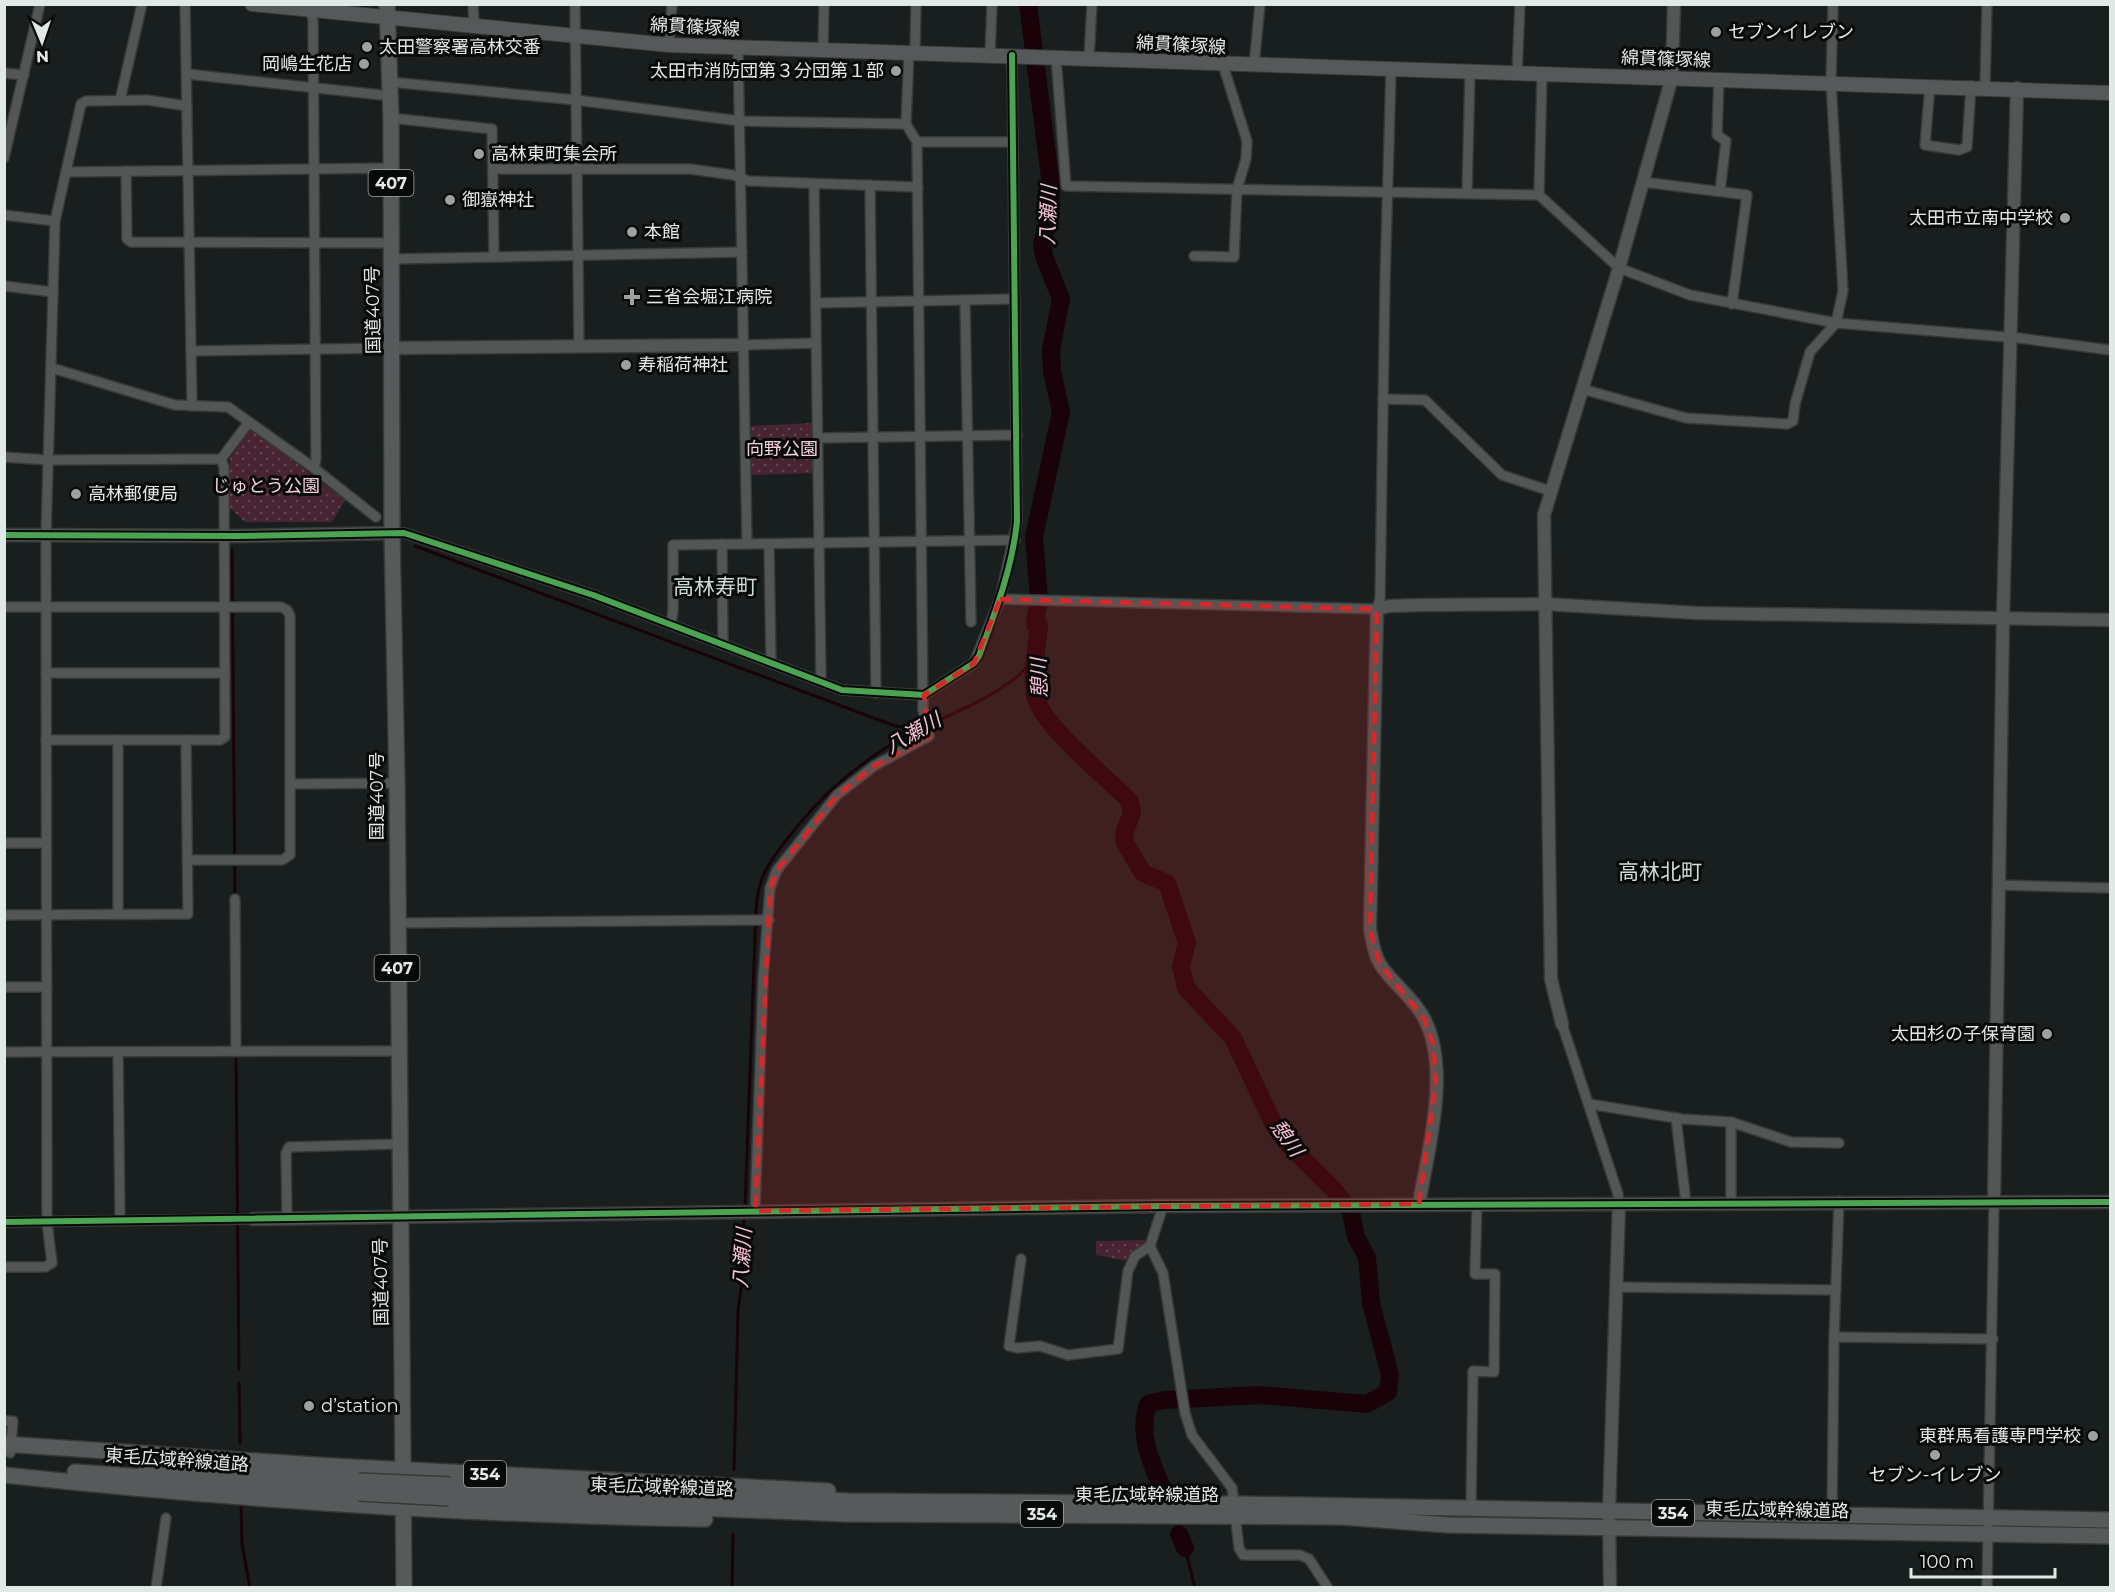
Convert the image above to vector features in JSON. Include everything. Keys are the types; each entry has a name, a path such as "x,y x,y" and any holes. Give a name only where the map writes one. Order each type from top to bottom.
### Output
{"highway":[{"name":"国道407号","path":"388,12 391,89 392,533 397,783 404,1587"},
{"name":"東毛広域幹線道路","path":"7,1452 359,1487 759,1511 936,1514 1471,1509 1609,1519 1989,1527 2110,1520"},
{"name":"354","path":"7,1452 872,1492 966,1502"},
{"name":"354","path":"4,1475 403,1508 571,1517 869,1522 936,1514"},
{"name":"東毛広域幹線道路","path":"449,1492 966,1502 1237,1510 1448,1525 1609,1519 1832,1515 2110,1536"}],"main road":[{"name":"綿貫篠塚線","path":"252,4 388,12 474,27 669,45 1054,56 1254,66 1978,86 2110,93"}],"street":[{"path":"4,158 40,4"},
{"path":"120,100 142,4"},
{"path":"185,4 192,406"},
{"path":"473,4 474,27"},
{"path":"575,4 579,347"},
{"path":"669,45 672,4"},
{"path":"823,50 824,4"},
{"path":"747,1211 770,888 777,870 837,795 874,766 929,736 924,714 917,142 906,124 916,4"},
{"path":"990,54 992,4"},
{"path":"1089,58 1092,4"},
{"path":"1254,66 1260,4"},
{"path":"1517,73 1520,4"},
{"path":"1610,1587 1609,1519 1618,1194 1563,1024 1551,979 1543,525 1550,491 1619,267 1672,77 1674,4"},
{"path":"1582,389 1686,418 1791,423 1810,352 1836,323 1843,291 1831,82 1833,4"},
{"path":"1930,85 1925,145 1959,150 1967,147 1978,86 1987,4"},
{"path":"310,8 316,348 316,459 314,468"},
{"path":"738,48 747,544"},
{"path":"4,535 223,536 404,532 671,624 843,690 924,695 974,663 1000,599 1015,540 1017,435 1014,299 1014,55"},
{"path":"1054,56 1066,186 1539,195 1619,267 1690,296 1836,323 2110,350"},
{"path":"1194,256 1234,257 1237,189 1246,159 1247,141 1223,65"},
{"path":"1391,70 1380,599 1377,609 1370,929 1380,964 1424,1018 1433,1042 1436,1063 1434,1105 1419,1204"},
{"path":"1467,193 1470,72"},
{"path":"4,73 24,75"},
{"path":"187,74 313,86 576,100 740,121 906,124"},
{"path":"1539,195 1542,74"},
{"path":"1719,78 1716,130 1719,138 1726,141 1720,191"},
{"path":"1987,1587 1993,1340 2003,618 2017,88"},
{"path":"4,1267 45,1267 52,1263 47,1222 46,535 55,221 81,104 120,100 187,105"},
{"path":"391,118 492,129 494,257"},
{"path":"917,142 1013,142"},
{"path":"66,172 391,168"},
{"path":"493,169 690,168 749,180 918,187"},
{"path":"126,171 127,239 131,242 315,244 494,257 742,252"},
{"path":"1643,182 1747,195 1732,304"},
{"path":"814,184 821,682"},
{"path":"870,185 876,693"},
{"path":"4,215 55,221"},
{"path":"4,286 53,292"},
{"path":"816,303 1014,299"},
{"path":"965,300 971,622"},
{"path":"191,351 816,343"},
{"path":"52,368 175,405 222,405 314,468 375,517"},
{"path":"1383,399 1425,399 1502,475 1550,491"},
{"path":"221,459 249,422"},
{"path":"818,438 1017,435"},
{"path":"4,457 48,460 221,459"},
{"path":"46,740 220,740 225,737 224,467 221,459"},
{"path":"671,624 674,611 673,545 1015,540"},
{"path":"769,543 771,663"},
{"path":"722,544 723,645"},
{"path":"1000,599 1377,609 1411,605 1545,604 1696,613 2110,620"},
{"path":"4,607 281,607 289,612 291,850 286,859 188,860"},
{"path":"46,673 225,673"},
{"path":"4,915 188,914 186,740"},
{"path":"118,741 118,913"},
{"path":"291,784 397,783"},
{"path":"4,843 46,843"},
{"path":"1998,885 2110,888"},
{"path":"235,899 236,1051"},
{"path":"397,923 766,919"},
{"path":"4,987 47,987"},
{"path":"4,1052 398,1051"},
{"path":"118,1052 120,1220"},
{"path":"1589,1104 1676,1118 1731,1122 1791,1142 1839,1143"},
{"path":"1676,1118 1686,1203"},
{"path":"1731,1122 1731,1202"},
{"path":"287,1218 286,1153 289,1147 399,1144"},
{"path":"1832,1515 1834,1337 1839,1202"},
{"path":"4,1222 1163,1206 2110,1202"},
{"path":"1471,1509 1473,1371 1494,1372 1495,1274 1475,1274 1477,1204"},
{"path":"1021,1259 1009,1346 1017,1348 1040,1346 1068,1355 1118,1349 1128,1270 1135,1256 1150,1246 1163,1206"},
{"path":"1150,1246 1163,1272 1185,1413 1192,1435 1232,1488 1237,1510 1239,1548 1243,1555 1300,1555 1309,1560 1328,1587"},
{"path":"1616,1287 1836,1290"},
{"path":"1834,1337 1993,1340"},
{"path":"4,1421 13,1421 7,1452"},
{"path":"156,1587 166,1518"}],"highlighted area":[{"path":"1000,599 1377,609 1370,929 1380,964 1424,1018 1433,1043 1436,1082 1419,1204 755,1211 770,888 777,870 837,795 874,766 929,736 924,695 974,663"}],"green space":[{"name":"向野公園","path":"813,423 815,473 751,475 749,426"},
{"name":"じゅとう公園","path":"249,430 253,430 345,500 332,522 245,522 229,507 230,458"},
{"path":"1152,1240 1132,1262 1096,1255 1096,1241"}],"waterway":[{"name":"憩川","path":"1028,4 1051,186 1050,217 1042,243 1044,256 1061,299 1051,350 1052,371 1061,412 1034,537 1039,599 1035,624 1039,626 1034,670 1035,695 1049,721 1062,736 1130,801 1132,813 1124,833 1125,843 1143,873 1167,883 1187,943 1181,966 1186,988 1233,1038 1274,1125 1288,1144 1334,1190 1351,1212 1356,1237 1367,1257 1371,1303 1390,1375 1388,1392 1367,1404 1259,1395 1164,1400 1148,1404 1145,1415 1145,1436 1153,1467 1162,1487"},
{"path":"415,546 895,726 918,729"},
{"path":"232,550 235,897"},
{"name":"八瀬川","path":"745,1208 756,910 759,887 766,869 777,852 817,804 859,766 908,735 968,707 1011,682 1030,661 1035,624"},
{"path":"236,1059 239,1370"},
{"name":"八瀬川","path":"734,1470 738,1311 743,1274 744,1215"},
{"path":"239,1383 240,1443"},
{"path":"241,1507 242,1544 250,1588"},
{"name":"八瀬川","path":"732,1588 733,1534"},
{"name":"憩川","path":"1179,1534 1185,1548"},
{"name":"憩川","path":"1185,1548 1195,1588"}],"cycle path":[{"path":"4,535 237,536 404,533 593,595 842,690 924,695 974,663 979,656 997,607 1015,539 1017,522 1012,55"},
{"path":"4,1222 1163,1206 2110,1202"}],"place":[{"name":"セブンイレブン","path":"1716,32"},
{"name":"太田警察署高林交番","path":"367,47"},
{"name":"岡嶋生花店","path":"364,64"},
{"name":"太田市消防団第３分団第１部","path":"896,71"},
{"name":"高林東町集会所","path":"479,154"},
{"name":"御嶽神社","path":"450,200"},
{"name":"太田市立南中学校","path":"2065,218"},
{"name":"本館","path":"632,232"},
{"name":"三省会堀江病院","path":"632,297"},
{"name":"寿稲荷神社","path":"626,365"},
{"name":"高林郵便局","path":"76,494"},
{"name":"太田杉の子保育園","path":"2047,1034"},
{"name":"d’station","path":"309,1406"},
{"name":"東群馬看護専門学校","path":"2093,1436"},
{"name":"セブン-イレブン","path":"1935,1455"}],"district":[{"name":"高林寿町","path":"715,586"},
{"name":"高林北町","path":"1660,871"}]}
